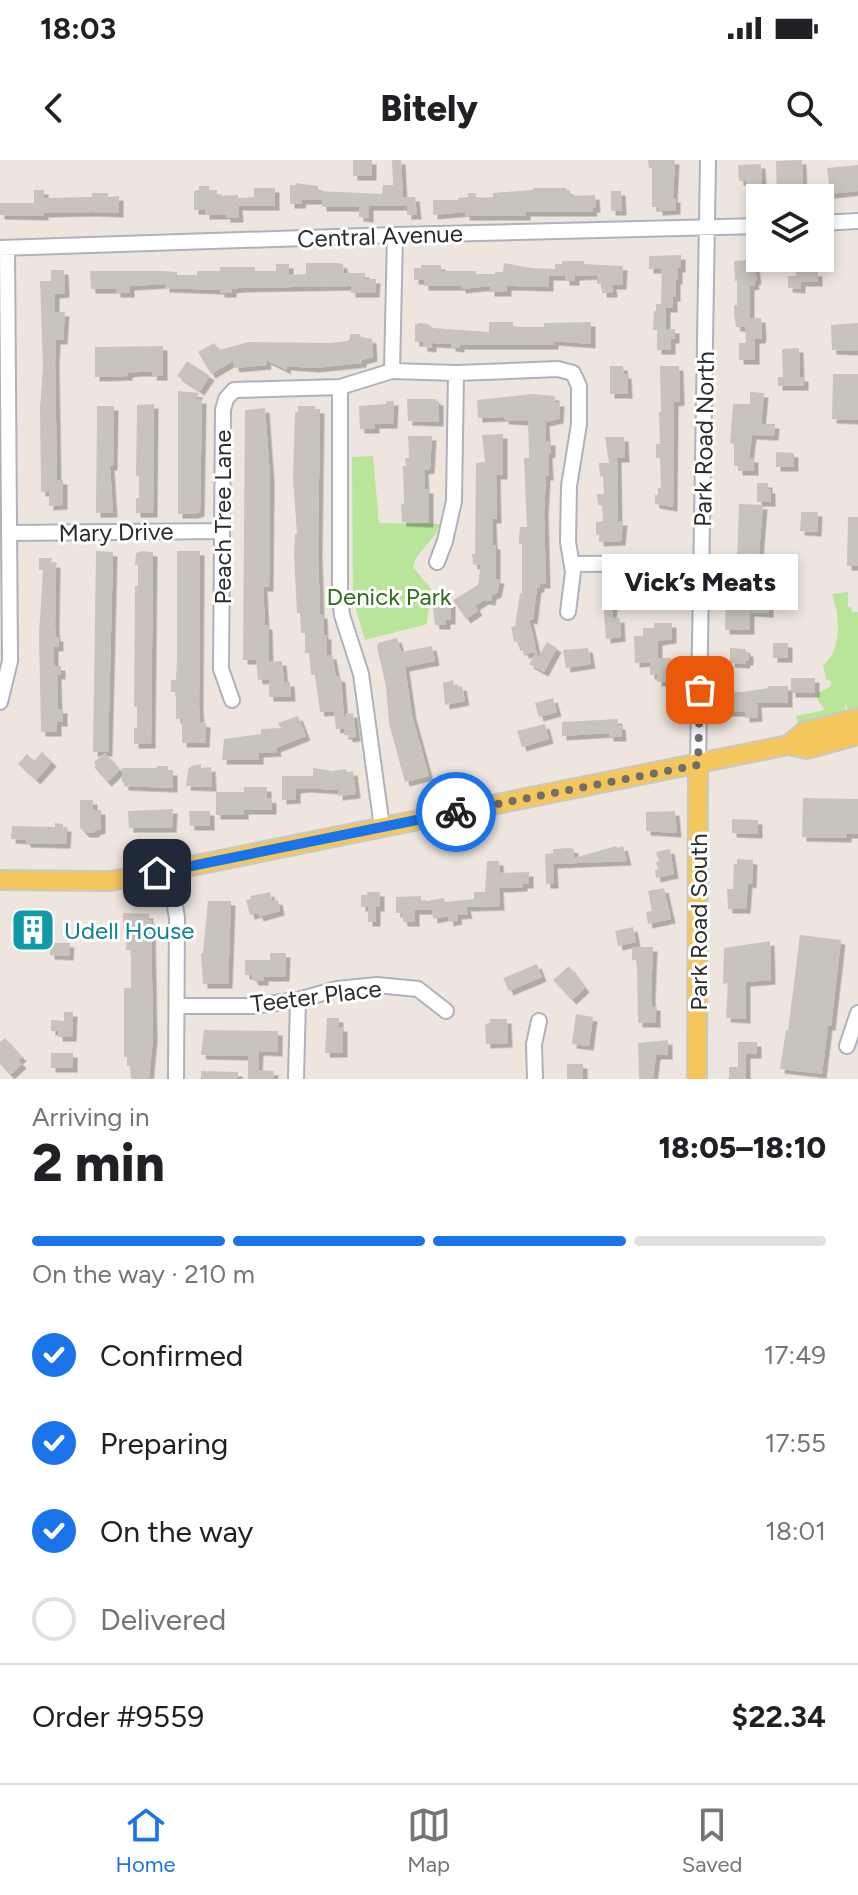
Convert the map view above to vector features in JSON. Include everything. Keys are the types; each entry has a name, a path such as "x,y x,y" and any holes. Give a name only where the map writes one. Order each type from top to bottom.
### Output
{"main road":[{"path":"788,745 804,732 858,718"},
{"path":"0,880 109,881 169,871 788,745 807,749 858,735"},
{"name":"Park Road South","path":"697,1079 698,765"}],"street":[{"name":"Park Road North","path":"698,765 708,160"},
{"path":"834,222 858,221"},
{"name":"Central Avenue","path":"4,248 746,227"},
{"path":"392,371 395,235"},
{"path":"0,702 10,661 4,595 9,533 4,248"},
{"name":"Peach Tree Lane","path":"232,700 221,669 223,410 226,399 234,390 340,387 392,371 456,373 558,369 573,373 579,386 579,424 569,486 568,542 573,564 568,612"},
{"path":"437,562 454,501 456,373"},
{"path":"340,387 340,595 342,615 361,674 382,827"},
{"name":"Mary Drive","path":"9,533 222,531"},
{"path":"573,564 702,563"},
{"path":"169,871 177,918 176,1079"},
{"name":"Teeter Place","path":"177,1006 253,1006 298,1000 337,989 377,985 418,989 446,1011"},
{"path":"296,1079 298,1000"},
{"path":"847,1046 858,1013"},
{"path":"535,1079 534,1044 539,1021"}],"green space":[{"name":"Denick Park","path":"373,456 379,523 440,524 413,567 431,589 427,624 365,640 353,599 352,457"},
{"path":"848,592 848,607 852,612 858,612 858,708 848,711 845,702 845,711 798,723 796,716 825,710 817,699 818,693 830,687 832,682 826,679 823,665 834,651 838,632 832,594"}],"building":[{"path":"353,160 372,160 372,176 353,176"},
{"path":"392,160 401,160 403,197 415,197 417,215 407,215 407,206 369,206 369,218 359,217 359,207 322,207 322,200 302,200 301,204 290,204 290,185 296,183 318,186 318,191 382,194 383,185 393,185"},
{"path":"648,160 675,160 673,198 676,198 676,210 658,211 658,207 652,207 652,168 649,168"},
{"path":"802,160 803,184 777,184 776,161"},
{"path":"761,164 762,183 739,181 738,165"},
{"path":"858,165 858,191 834,194 834,184 829,184 827,168"},
{"path":"199,186 217,190 217,196 238,195 238,198 254,197 254,188 275,188 275,206 238,206 239,218 205,215 205,210 194,210 194,191 199,190"},
{"path":"566,188 570,190 570,196 595,195 596,208 592,208 593,212 526,212 526,216 465,216 465,212 433,215 433,200 458,200 468,197 468,193 476,193 476,198 493,197 493,193"},
{"path":"34,190 44,190 44,198 92,197 92,193 108,193 108,197 119,196 119,213 0,215 0,203 34,203"},
{"path":"611,191 621,191 622,211 611,211"},
{"path":"681,255 673,308 666,308 666,329 675,329 675,339 671,339 671,350 657,350 657,330 653,330 654,311 656,304 661,304 662,269 649,269 649,256"},
{"path":"746,260 746,272 756,272 755,285 750,286 750,318 761,318 762,334 761,339 755,339 755,360 739,360 739,343 746,343 745,327 736,327 734,314 737,281 734,261"},
{"path":"562,261 623,266 622,285 612,285 613,293 602,293 602,284 597,284 597,275 575,276 575,281 565,281 565,276 549,276 549,287 507,286 507,292 490,292 490,286 461,289 461,286 424,286 424,280 414,280 414,268 421,268 421,265 441,265 441,271 495,274 503,272 504,263 555,269 555,264 562,264"},
{"path":"306,263 343,264 344,273 365,273 365,279 376,279 375,293 351,293 351,286 239,288 232,289 232,293 165,288 165,284 130,286 130,293 116,293 116,289 91,289 90,271 162,271 197,275 197,271 220,271 220,267 255,267 255,271 276,271 276,264 289,264 289,275 306,274"},
{"path":"51,270 64,270 65,293 55,294 55,312 65,312 63,340 56,340 55,361 57,480 63,480 63,505 49,506 49,492 41,492 43,367 40,281 51,281"},
{"path":"796,272 818,272 818,282 801,282 801,289 788,288 788,276 796,276"},
{"path":"489,322 513,322 513,327 544,327 544,323 591,322 591,344 554,341 554,345 460,345 460,348 432,343 432,348 423,347 423,342 415,342 415,325 419,323 433,328 489,332"},
{"path":"858,323 858,351 832,350 831,325"},
{"path":"350,334 372,339 373,357 362,360 362,363 315,368 286,366 287,370 266,360 267,365 235,368 233,361 211,374 198,352 214,343 219,350 249,342 331,343 347,341"},
{"path":"163,346 163,376 138,372 128,373 128,376 95,377 95,347"},
{"path":"799,348 800,377 804,377 804,386 778,386 778,377 783,377 782,349"},
{"path":"187,361 210,376 200,391 177,376"},
{"path":"610,366 623,366 624,374 627,374 628,394 610,394"},
{"path":"660,366 679,366 680,401 674,402 673,507 655,504 655,495 661,488 660,458 656,458 656,444 660,444"},
{"path":"833,374 858,374 858,420 832,419"},
{"path":"178,391 199,393 195,399 202,399 200,512 194,514 178,514"},
{"path":"750,392 764,393 761,424 775,424 774,436 752,435 749,458 754,458 754,471 738,471 738,466 734,466 734,444 730,443 733,404 750,404"},
{"path":"532,394 555,396 554,402 560,402 559,419 545,422 546,441 551,441 544,512 546,584 540,584 537,588 533,620 529,619 538,658 547,642 557,648 544,672 529,664 536,652 524,654 523,650 520,651 518,641 514,642 511,627 515,626 522,594 522,544 519,544 519,537 520,527 527,527 524,458 529,458 528,421 504,420 504,417 478,418 477,400"},
{"path":"407,399 439,401 439,422 408,421"},
{"path":"386,401 394,401 393,424 375,424 375,429 360,429 359,406 386,404"},
{"path":"154,404 153,513 136,513 136,498 139,498 139,476 136,476 137,405"},
{"path":"97,406 114,406 113,466 110,466 113,513 96,513"},
{"path":"298,406 320,409 320,614 323,614 324,635 327,635 327,655 332,655 336,676 341,678 344,718 346,714 353,713 356,737 344,735 344,728 336,729 334,711 320,712 315,675 311,675 309,653 305,653 305,633 301,633 300,613 297,613 293,478 295,412 298,412"},
{"path":"265,408 270,478 269,587 263,587 265,625 268,625 269,662 282,661 284,682 290,682 291,697 269,697 269,679 258,680 256,660 243,660 245,410"},
{"path":"503,434 503,475 496,475 497,519 492,519 496,579 500,579 497,593 492,595 491,601 484,600 475,606 478,611 466,619 453,600 478,585 481,564 473,565 472,554 475,554 476,463 485,462 482,435"},
{"path":"408,436 432,436 430,469 424,470 425,489 429,489 429,523 402,522 403,466 406,466 405,458 409,458"},
{"path":"605,437 624,437 625,458 617,458 618,521 623,521 621,541 599,542 599,534 596,535 596,522 603,521 602,505 598,505 597,494 604,494 599,463 609,463"},
{"path":"776,452 794,453 794,467 776,467"},
{"path":"757,483 768,483 771,502 757,502"},
{"path":"739,504 763,505 756,584 744,583 743,599 769,600 769,613 750,612 750,630 725,630 726,587 733,587 737,559"},
{"path":"801,512 818,512 817,532 800,531"},
{"path":"848,517 858,517 858,566 847,566"},
{"path":"96,551 113,552 108,752 93,752"},
{"path":"177,551 200,551 199,705 200,722 206,723 205,743 182,743 182,719 176,719 176,692 171,692 171,680 176,680 177,659"},
{"path":"153,552 151,744 134,744 134,728 137,728 137,707 134,707 135,586 138,586 138,565 135,565 136,553"},
{"path":"39,558 52,558 51,563 56,563 55,626 59,647 54,647 54,663 61,666 61,675 57,675 58,709 63,709 63,722 57,722 57,732 41,732 39,634 43,570 39,570"},
{"path":"658,578 668,578 671,602 658,602"},
{"path":"602,588 631,588 631,601 613,603 612,619 620,618 621,637 606,639"},
{"path":"432,602 451,602 451,620 446,620 446,625 435,625"},
{"path":"654,623 672,623 672,639 658,641 658,658 671,658 671,682 657,682 657,675 650,675 650,662 635,663 634,636 643,636 643,628 654,628"},
{"path":"397,638 401,652 432,646 435,661 405,667 412,715 429,776 405,782 389,723 386,686 377,647 378,643"},
{"path":"773,643 788,643 788,658 773,658"},
{"path":"588,648 591,664 566,668 563,650"},
{"path":"730,648 746,649 749,661 746,664 730,663"},
{"path":"791,678 815,678 815,693 791,693"},
{"path":"453,680 454,687 462,686 465,701 445,705 443,683"},
{"path":"768,686 788,686 788,703 757,703 758,717 745,718 745,712 724,712 725,691 743,692"},
{"path":"553,698 557,712 539,717 535,703"},
{"path":"298,716 306,736 276,748 277,752 259,753 259,760 222,760 224,739 261,734 261,729 281,728 278,723"},
{"path":"618,719 622,737 609,737 609,733 562,736 562,722"},
{"path":"545,724 549,739 522,747 517,731"},
{"path":"42,752 52,762 36,780 18,764 27,754 34,761"},
{"path":"105,753 120,770 107,782 94,767 94,762"},
{"path":"201,764 201,768 211,767 212,787 186,786 188,770"},
{"path":"168,766 168,771 173,771 173,788 124,786 122,768"},
{"path":"313,768 353,771 356,794 338,796 338,790 305,788 296,789 296,799 282,800 282,776 313,776"},
{"path":"244,787 267,787 272,810 244,810 244,815 216,815 216,792 244,792"},
{"path":"803,798 858,799 858,834 847,834 847,838 802,837"},
{"path":"80,800 93,800 93,810 101,810 101,829 95,833 85,833 80,828"},
{"path":"173,809 172,828 129,828 128,811"},
{"path":"189,811 210,811 210,826 190,826"},
{"path":"675,811 677,833 646,831 646,812"},
{"path":"732,819 758,820 758,834 732,833"},
{"path":"55,823 67,827 66,844 26,843 26,840 11,839 12,826 55,827"},
{"path":"623,846 627,861 553,864 554,884 546,884 545,854 553,853 553,849 574,849 574,858"},
{"path":"670,849 674,874 656,878 656,862 659,861 656,852"},
{"path":"737,859 753,860 752,884 748,883 746,909 728,909 727,889 733,889"},
{"path":"487,861 499,861 500,873 529,872 529,884 499,888 500,906 466,907 468,914 457,915 458,920 449,922 448,916 433,919 432,910 415,910 415,922 403,922 402,913 396,913 396,897 421,896 421,902 444,898 445,902 474,899 474,892 485,892"},
{"path":"664,888 671,919 648,924 646,912 652,911 648,891"},
{"path":"270,892 272,901 278,900 280,911 259,917 258,913 250,915 246,900 251,899 250,896"},
{"path":"367,892 380,892 376,922 368,922 368,907 361,907 361,895 367,895"},
{"path":"208,901 231,901 228,984 203,984 201,954"},
{"path":"123,913 149,914 151,920 153,1038 149,1079 131,1079 130,1066 127,1066 127,1057 124,1057 124,988 131,988 131,950 126,950 127,930 123,930"},
{"name":"Udell House","path":"41,918 41,926 45,926 45,945 29,945 29,935 22,935 22,919"},
{"path":"633,927 636,942 618,946 615,931"},
{"path":"800,935 841,940 822,1074 780,1069"},
{"path":"770,941 771,980 746,982 746,1019 726,1018 728,983 723,984 724,948"},
{"path":"50,943 70,943 69,956 50,955"},
{"path":"632,947 653,947 651,996 652,1006 656,1006 656,1023 638,1023 637,960 632,960"},
{"path":"270,953 286,953 285,977 264,977 264,981 254,981 251,975 245,975 245,960 270,960"},
{"path":"537,964 542,977 509,991 503,978"},
{"path":"569,966 585,988 572,1000 553,980"},
{"path":"64,1012 73,1012 72,1037 58,1037 58,1031 51,1031 51,1020 64,1021"},
{"path":"576,1014 593,1017 589,1046 572,1044"},
{"path":"327,1018 339,1018 339,1027 343,1027 343,1053 325,1053"},
{"path":"490,1019 507,1019 508,1043 486,1044 485,1024 490,1023"},
{"path":"204,1030 278,1031 278,1052 259,1051 258,1070 274,1071 273,1079 248,1079 248,1056 201,1055"},
{"path":"5,1038 22,1057 18,1060 22,1064 10,1075 0,1064 0,1042"},
{"path":"668,1040 668,1055 656,1055 653,1079 639,1079 638,1043"},
{"path":"738,1042 757,1042 757,1054 746,1054 746,1079 729,1079 729,1067 738,1067"},
{"path":"51,1053 73,1053 73,1068 51,1068"},
{"path":"567,1064 583,1064 583,1079 567,1079"},
{"path":"201,1071 238,1072 238,1079 201,1079"}],"way so far":[{"path":"456,812 698,765 700,690"}],"place":[{"name":"Vick’s Meats","path":"700,690"},
{"name":"Udell House","path":"33,930"}],"route":[{"path":"157,873 456,812"}]}
